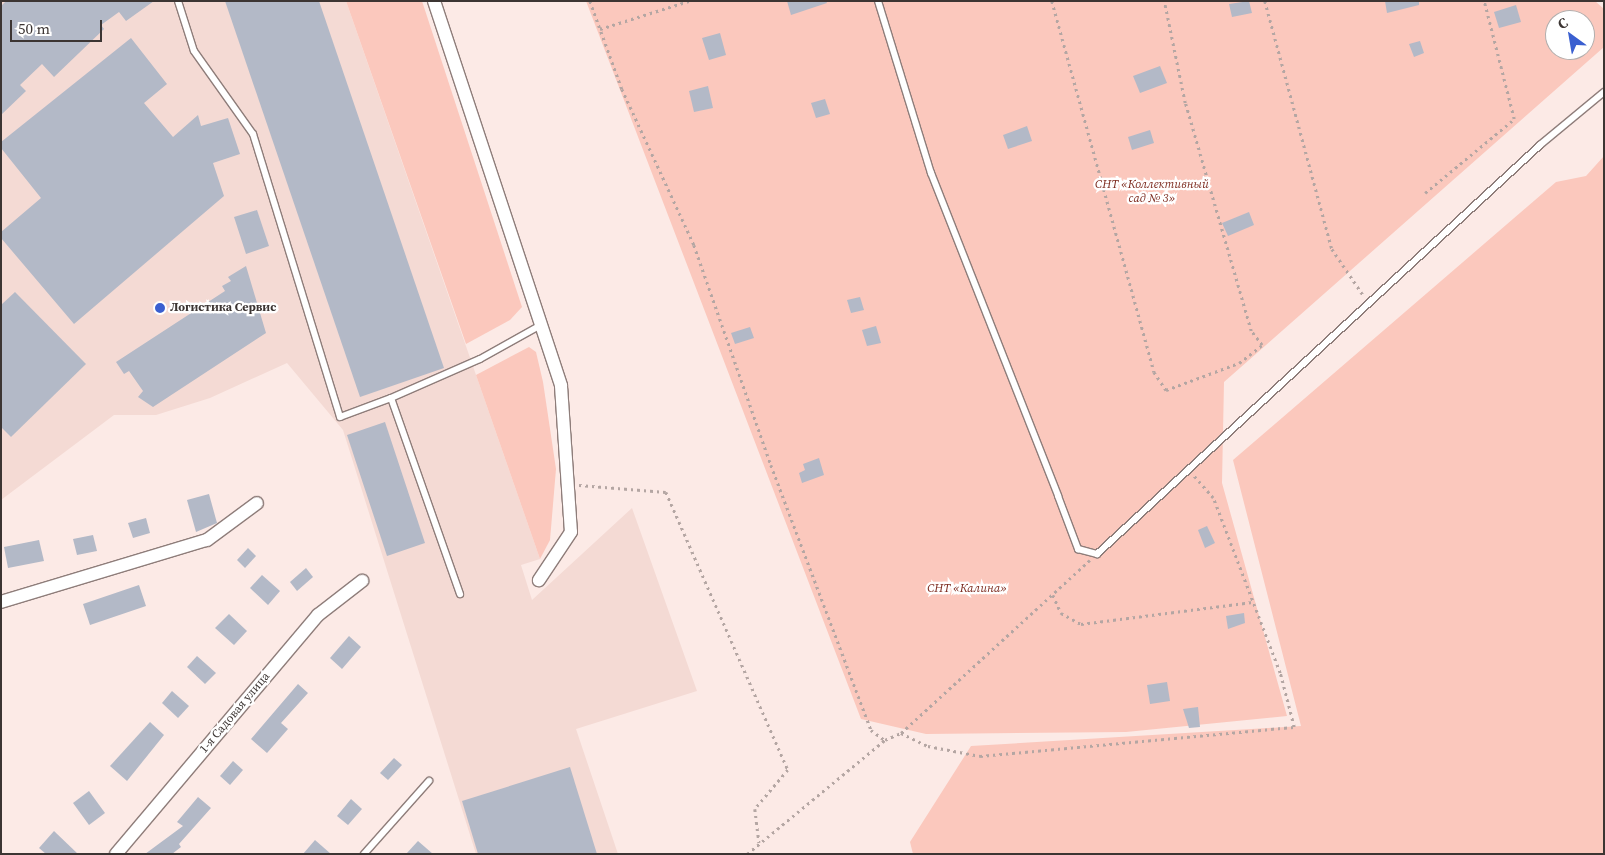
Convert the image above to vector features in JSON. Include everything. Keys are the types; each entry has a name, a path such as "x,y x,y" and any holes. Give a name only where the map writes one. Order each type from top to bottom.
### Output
{"street":[{"path":"434,1 561,386 572,532 539,580"},
{"path":"1,602 207,540 257,503"},
{"name":"1-я Садовая улица","path":"116,854 318,614 362,581"}],"lane":[{"path":"178,1 194,51 253,134 340,417 391,398 480,359 541,325"},
{"path":"878,1 931,173 1078,548 1097,554 1370,303 1604,92"},
{"path":"391,398 460,594"},
{"path":"364,854 430,781"}],"path":[{"path":"590,1 622,89 694,245 771,465 871,730 885,740"},
{"path":"600,29 689,1"},
{"path":"1052,1 1154,372 1166,390 1239,363 1262,345 1251,331 1185,103 1164,1"},
{"path":"1265,1 1332,249 1356,288 1370,303"},
{"path":"1425,193 1514,119 1484,1"},
{"path":"901,733 928,746 980,756 1294,727 1280,673 1213,498 1189,470"},
{"path":"568,485 666,492 788,770 754,809 759,843"},
{"path":"747,854 885,740 901,733 1097,554"},
{"path":"1053,595 1061,613 1081,624 1253,602"}],"shaded area":[{"path":"1,1 346,1 540,559 521,565 532,600 632,508 697,691 576,729 618,854 476,854 343,430 287,363 210,398 156,415 114,415 1,500"}],"green space":[{"path":"346,1 422,1 522,307 510,320 466,344"},
{"path":"586,1 1595,1 1604,9 1604,47 1595,55 1595,10 1545,10 1545,60 1589,60 1224,382 1222,483 1287,716 1126,732 926,734 861,719"},
{"path":"1604,156 1604,854 913,854 910,842 971,746 1301,726 1233,460 1556,182 1586,176"},
{"path":"529,347 536,352 543,382 556,469 550,540 540,559 476,375"}],"building":[{"path":"6,1 154,1 126,21 119,12 101,25 104,29 54,77 42,64 20,85 26,91 1,115 1,6"},
{"path":"225,1 319,1 444,368 360,397"},
{"path":"787,1 826,1 827,3 791,15"},
{"path":"1249,1 1252,13 1232,17 1229,4"},
{"path":"1385,1 1419,1 1419,5 1387,13"},
{"path":"1516,5 1521,22 1499,28 1494,12"},
{"path":"720,33 726,55 709,60 702,38"},
{"path":"131,38 167,84 144,103 173,137 198,115 201,126 228,118 240,154 213,163 224,196 74,324 1,238 1,232 41,198 1,148 1,142"},
{"path":"1420,41 1424,53 1414,57 1409,44"},
{"path":"1160,66 1167,83 1140,93 1133,76"},
{"path":"708,86 713,108 694,112 689,91"},
{"path":"825,99 830,114 816,118 811,103"},
{"path":"1027,126 1032,141 1008,149 1003,135"},
{"path":"1150,130 1154,143 1132,150 1128,137"},
{"path":"257,210 269,246 246,254 234,217"},
{"path":"1249,212 1254,225 1228,236 1222,223"},
{"path":"246,266 266,333 153,407 138,397 143,391 129,371 124,374 116,362 225,291 222,286 231,281 228,277"},
{"path":"15,292 86,364 11,437 1,427 1,305"},
{"path":"860,297 864,310 851,313 847,300"},
{"path":"876,326 881,343 867,346 862,330"},
{"path":"750,327 754,338 735,344 731,333"},
{"path":"385,422 425,543 387,556 347,435"},
{"path":"819,458 824,475 802,483 799,473 805,470 803,464"},
{"path":"209,494 217,523 196,532 187,500"},
{"path":"146,518 150,533 133,538 128,523"},
{"path":"1207,526 1215,543 1205,548 1198,530"},
{"path":"93,535 97,551 77,555 73,539"},
{"path":"39,540 44,561 8,568 4,547"},
{"path":"248,548 256,556 245,568 237,560"},
{"path":"306,568 313,577 297,591 290,582"},
{"path":"262,575 280,591 268,605 250,588"},
{"path":"139,585 146,606 90,625 83,604"},
{"path":"1244,613 1245,623 1228,629 1226,616"},
{"path":"229,614 247,631 234,645 215,628"},
{"path":"349,636 361,647 342,669 330,658"},
{"path":"197,656 216,673 205,684 187,667"},
{"path":"1167,682 1170,701 1150,704 1147,685"},
{"path":"298,684 308,693 281,723 288,729 267,753 251,739"},
{"path":"172,691 189,706 178,718 162,703"},
{"path":"1198,707 1200,727 1189,728 1183,709"},
{"path":"150,722 164,735 127,781 110,766"},
{"path":"394,758 402,765 388,780 380,773"},
{"path":"233,761 243,770 230,785 220,776"},
{"path":"570,767 597,854 478,854 462,801"},
{"path":"89,791 105,813 89,825 73,803"},
{"path":"198,797 211,808 179,844 181,847 172,854 145,854 183,826 177,822"},
{"path":"351,799 362,809 348,825 337,816"},
{"path":"54,831 78,854 46,854 39,848"},
{"path":"315,840 331,854 303,854"},
{"path":"418,841 433,854 406,854"}],"place":[{"name":"Логистика Сервис","path":"160,308"}],"park label":[{"name":"СНТ «Коллективный сад № 3»","path":"1152,192"},
{"name":"СНТ «Калина»","path":"967,589"}]}
